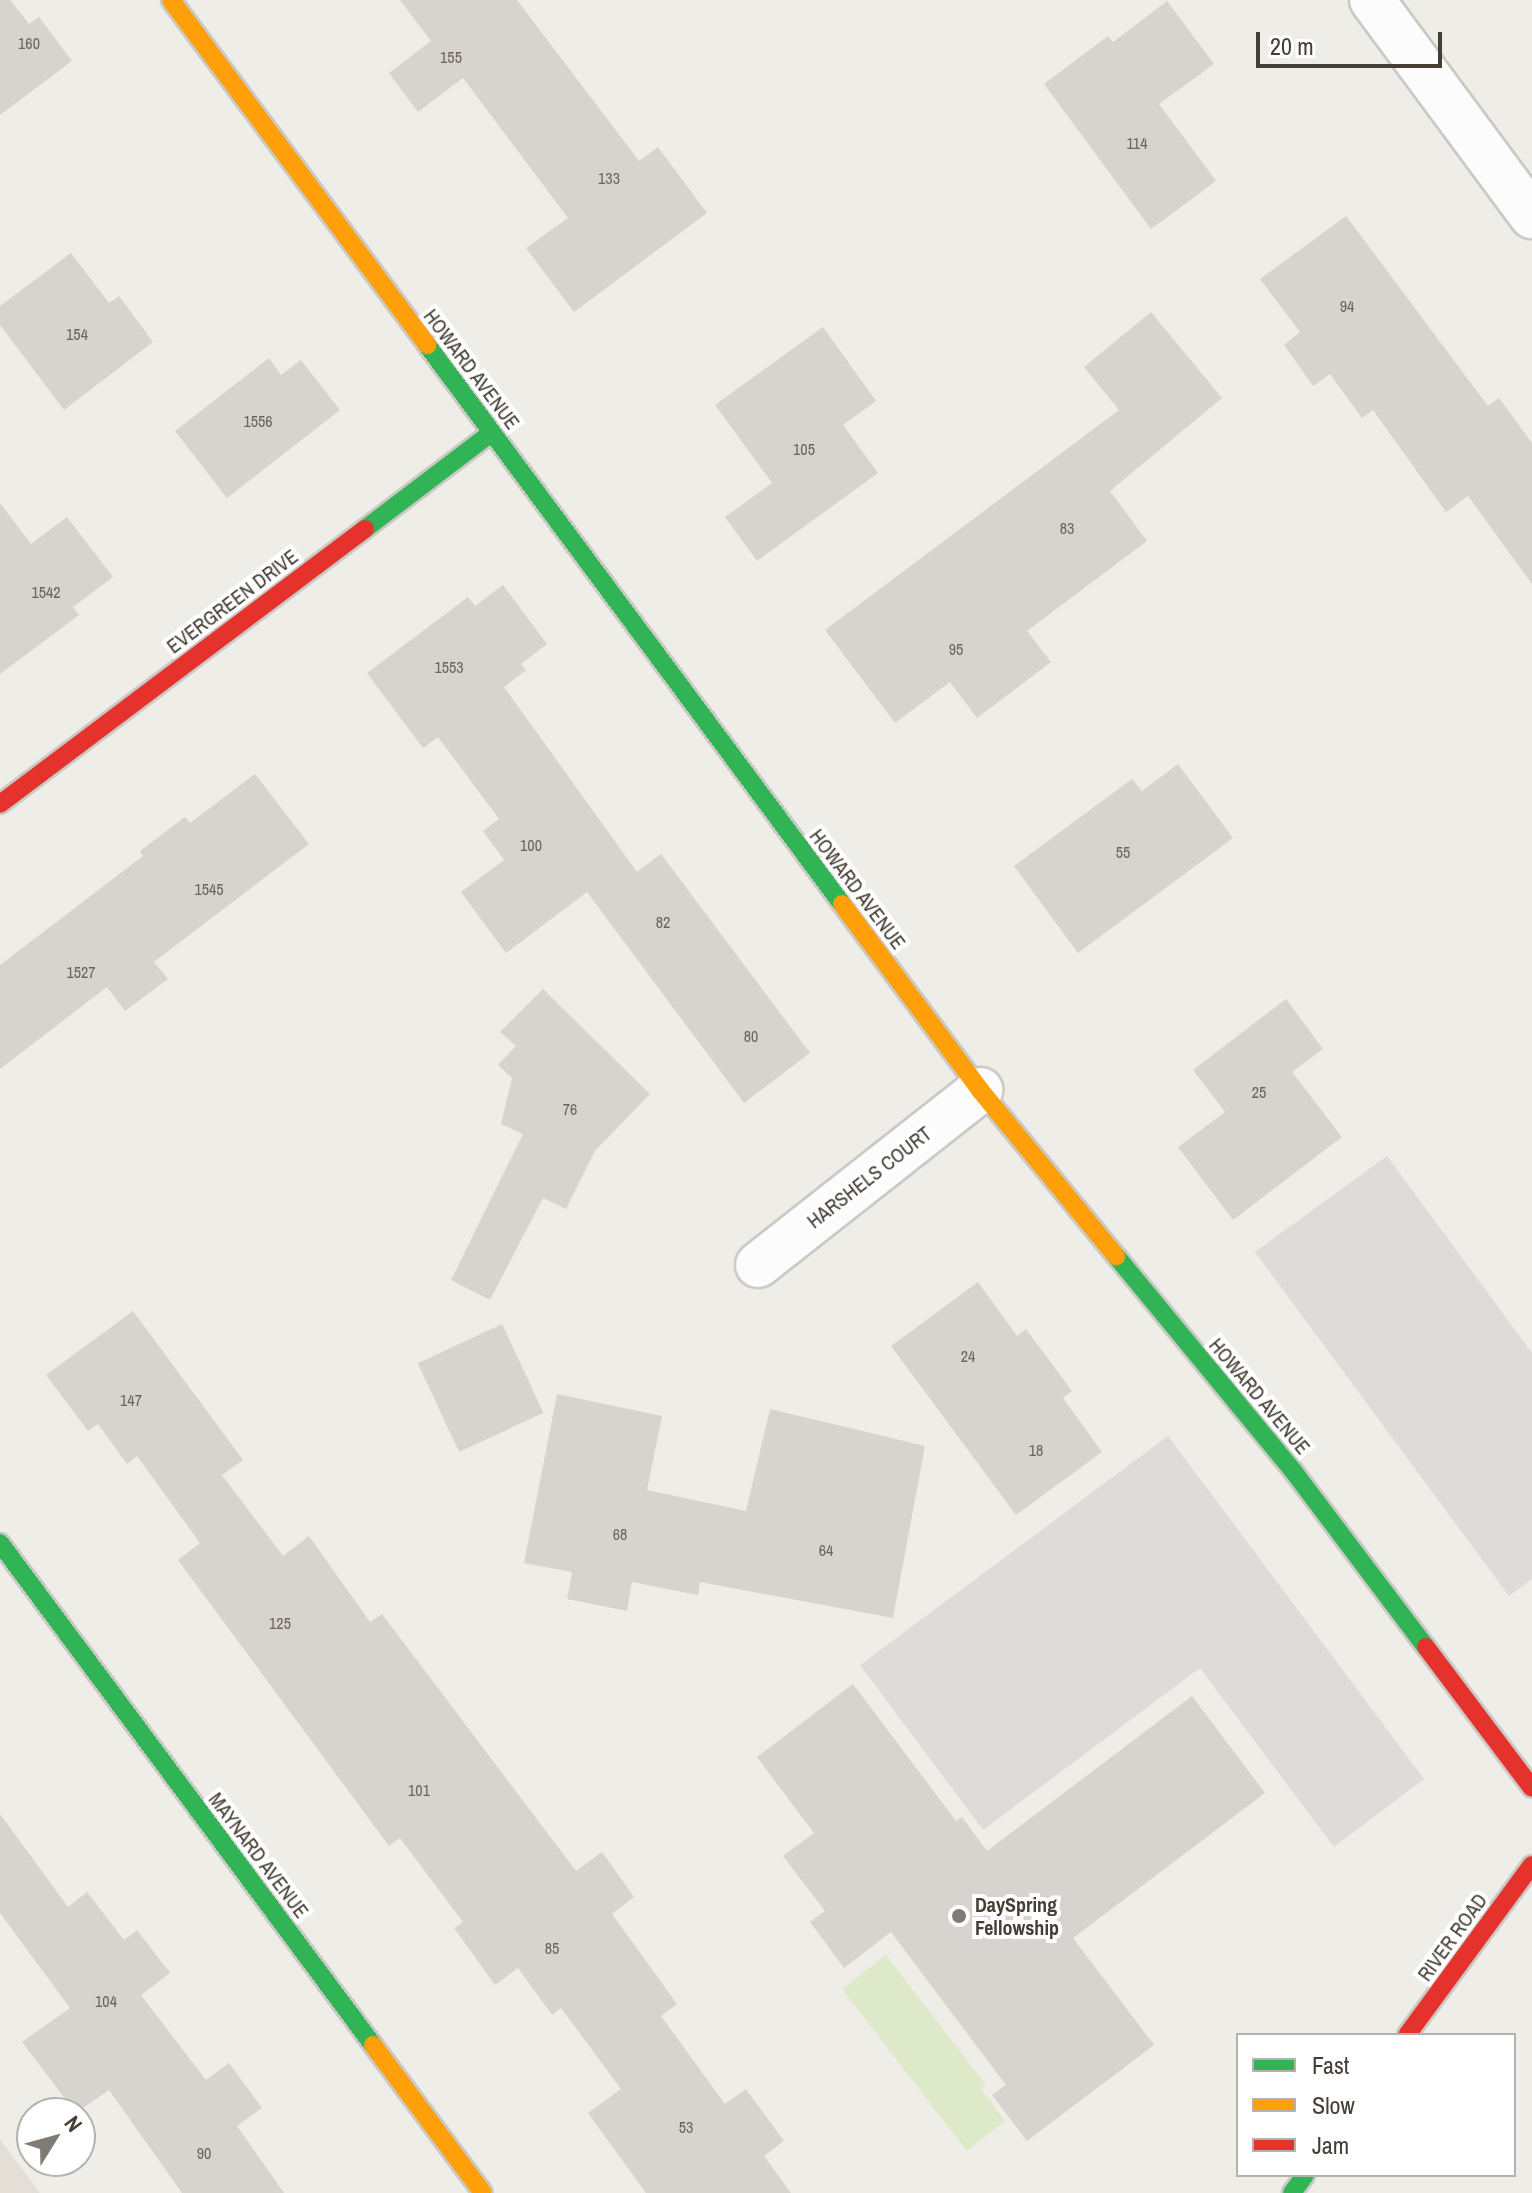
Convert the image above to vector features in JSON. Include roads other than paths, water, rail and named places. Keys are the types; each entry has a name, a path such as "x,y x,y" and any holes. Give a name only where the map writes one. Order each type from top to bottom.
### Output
{"street":[{"name":"HOWARD AVENUE","path":"171,0 980,1090 1294,1472 1532,1788"},
{"path":"1372,0 1532,216"},
{"name":"EVERGREEN DRIVE","path":"0,804 491,433"},
{"name":"HARSHELS COURT","path":"758,1265 980,1090"},
{"name":"MAYNARD AVENUE","path":"0,1543 483,2193"},
{"name":"RIVER ROAD","path":"1408,2033 1532,1865"}],"place":[{"name":"DaySpring Fellowship","path":"959,1916"}]}
